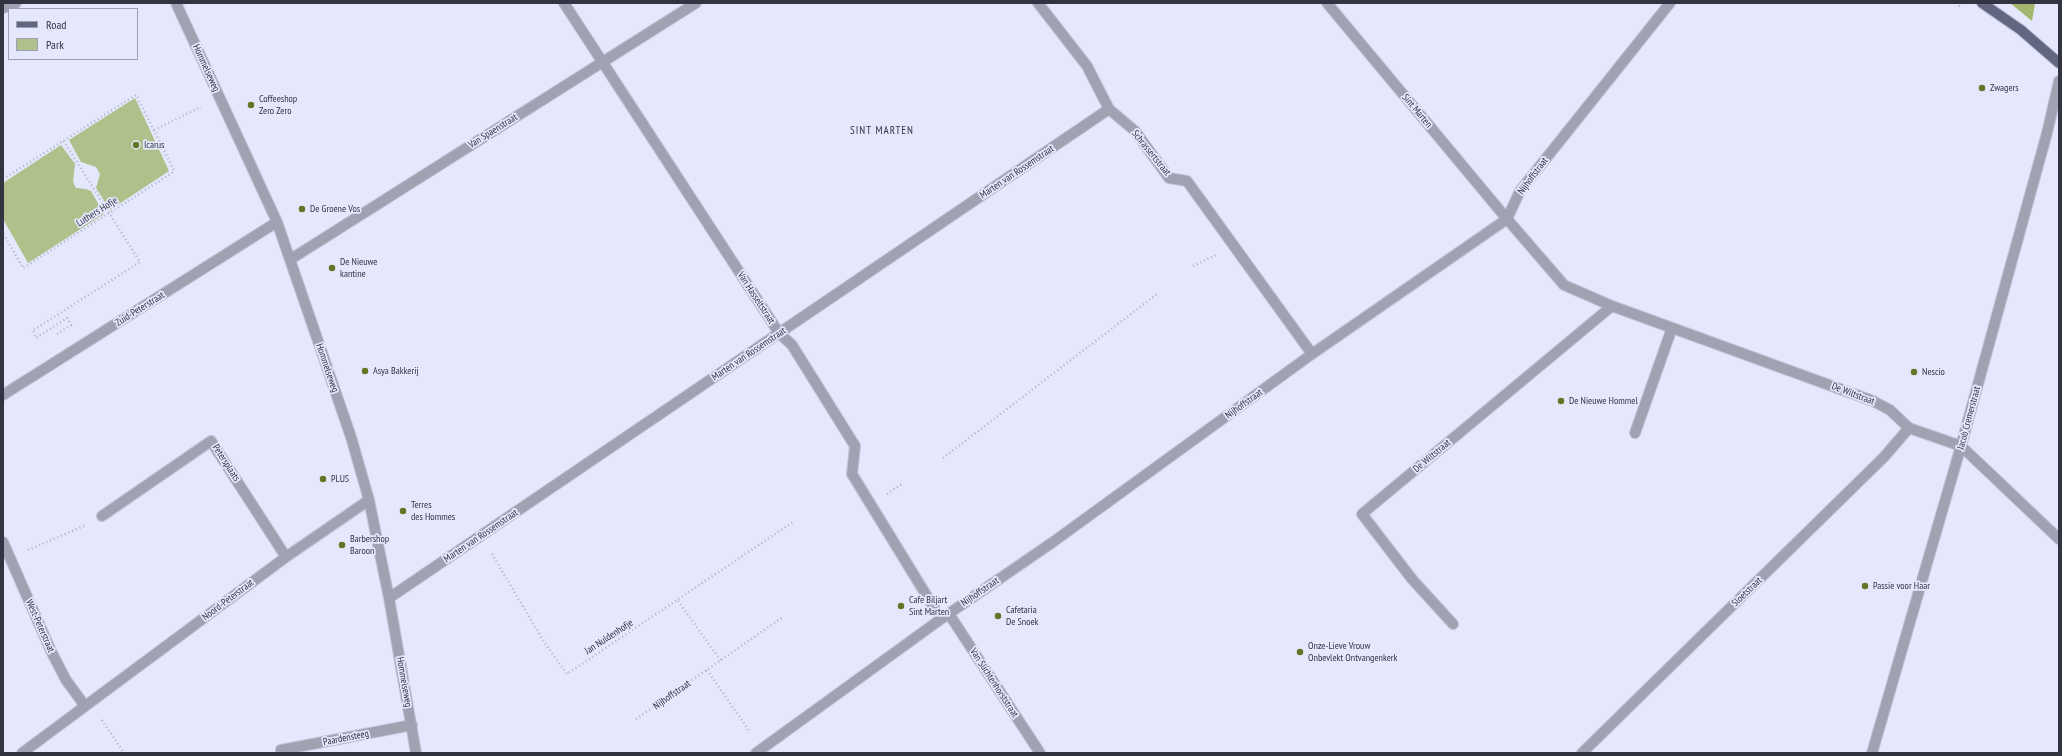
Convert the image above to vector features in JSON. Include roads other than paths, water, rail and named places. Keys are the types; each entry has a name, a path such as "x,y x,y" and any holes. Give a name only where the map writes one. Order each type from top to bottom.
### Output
{"main road":[{"path":"1982,3 2021,30 2059,63"}],"street":[{"path":"3,8 16,3"},
{"name":"Hommelseweg","path":"176,3 277,222 351,437 369,500 389,598 416,753"},
{"name":"Van Hasseltstraat","path":"564,3 779,334 792,345 855,446 852,474 945,616"},
{"name":"Van Spaenstraat","path":"291,259 696,3"},
{"name":"Schrassertstraat","path":"1038,3 1087,66 1109,109 1134,131 1169,178 1187,181 1312,354"},
{"name":"Sint Marten","path":"1327,3 1506,219"},
{"name":"Nijhoffstraat","path":"759,751 945,616 1053,542 1312,354 1506,219 1520,191 1670,3"},
{"name":"Jacob Cremerstraat","path":"1872,753 1961,446 2047,133 2059,81"},
{"name":"Marten van Rossemstraat","path":"389,598 1109,109"},
{"name":"De Wiltstraat","path":"1506,219 1564,285 1612,306 1873,401 1890,410 1909,428 1961,446 2059,539"},
{"name":"Zuid-Peterstraat","path":"3,396 277,222"},
{"name":"De Wiltstraat","path":"1453,624 1412,579 1362,514 1612,306"},
{"path":"1635,433 1672,328"},
{"name":"Sloetstraat","path":"1582,753 1884,457 1909,428"},
{"name":"Petersplaats","path":"102,516 211,441 286,557"},
{"name":"Noord-Peterstraat","path":"22,753 286,557 369,500"},
{"name":"West-Peterstraat","path":"3,542 51,651 66,680 88,704"},
{"name":"Van Slichtenhorststraat","path":"945,616 1040,753"},
{"name":"Paardensteeg","path":"281,751 412,725"}],"place":[{"name":"Zwagers","path":"1982,88"},
{"name":"Coffeeshop Zero Zero","path":"251,105"},
{"name":"Icarus","path":"136,145"},
{"name":"De Groene Vos","path":"302,209"},
{"name":"De Nieuwe kantine","path":"332,268"},
{"name":"Asya Bakkerij","path":"365,371"},
{"name":"Nescio","path":"1914,372"},
{"name":"De Nieuwe Hommel","path":"1561,401"},
{"name":"PLUS","path":"323,479"},
{"name":"Terres des Hommes","path":"403,511"},
{"name":"Barbershop Baroon","path":"342,545"},
{"name":"Passie voor Haar","path":"1865,586"},
{"name":"Cafe Biljart Sint Marten","path":"901,606"},
{"name":"Cafetaria De Snoek","path":"998,616"},
{"name":"Onze-Lieve Vrouw Onbevlekt Ontvangenkerk","path":"1300,652"}],"district":[{"name":"SINT MARTEN","path":"882,131"}]}
